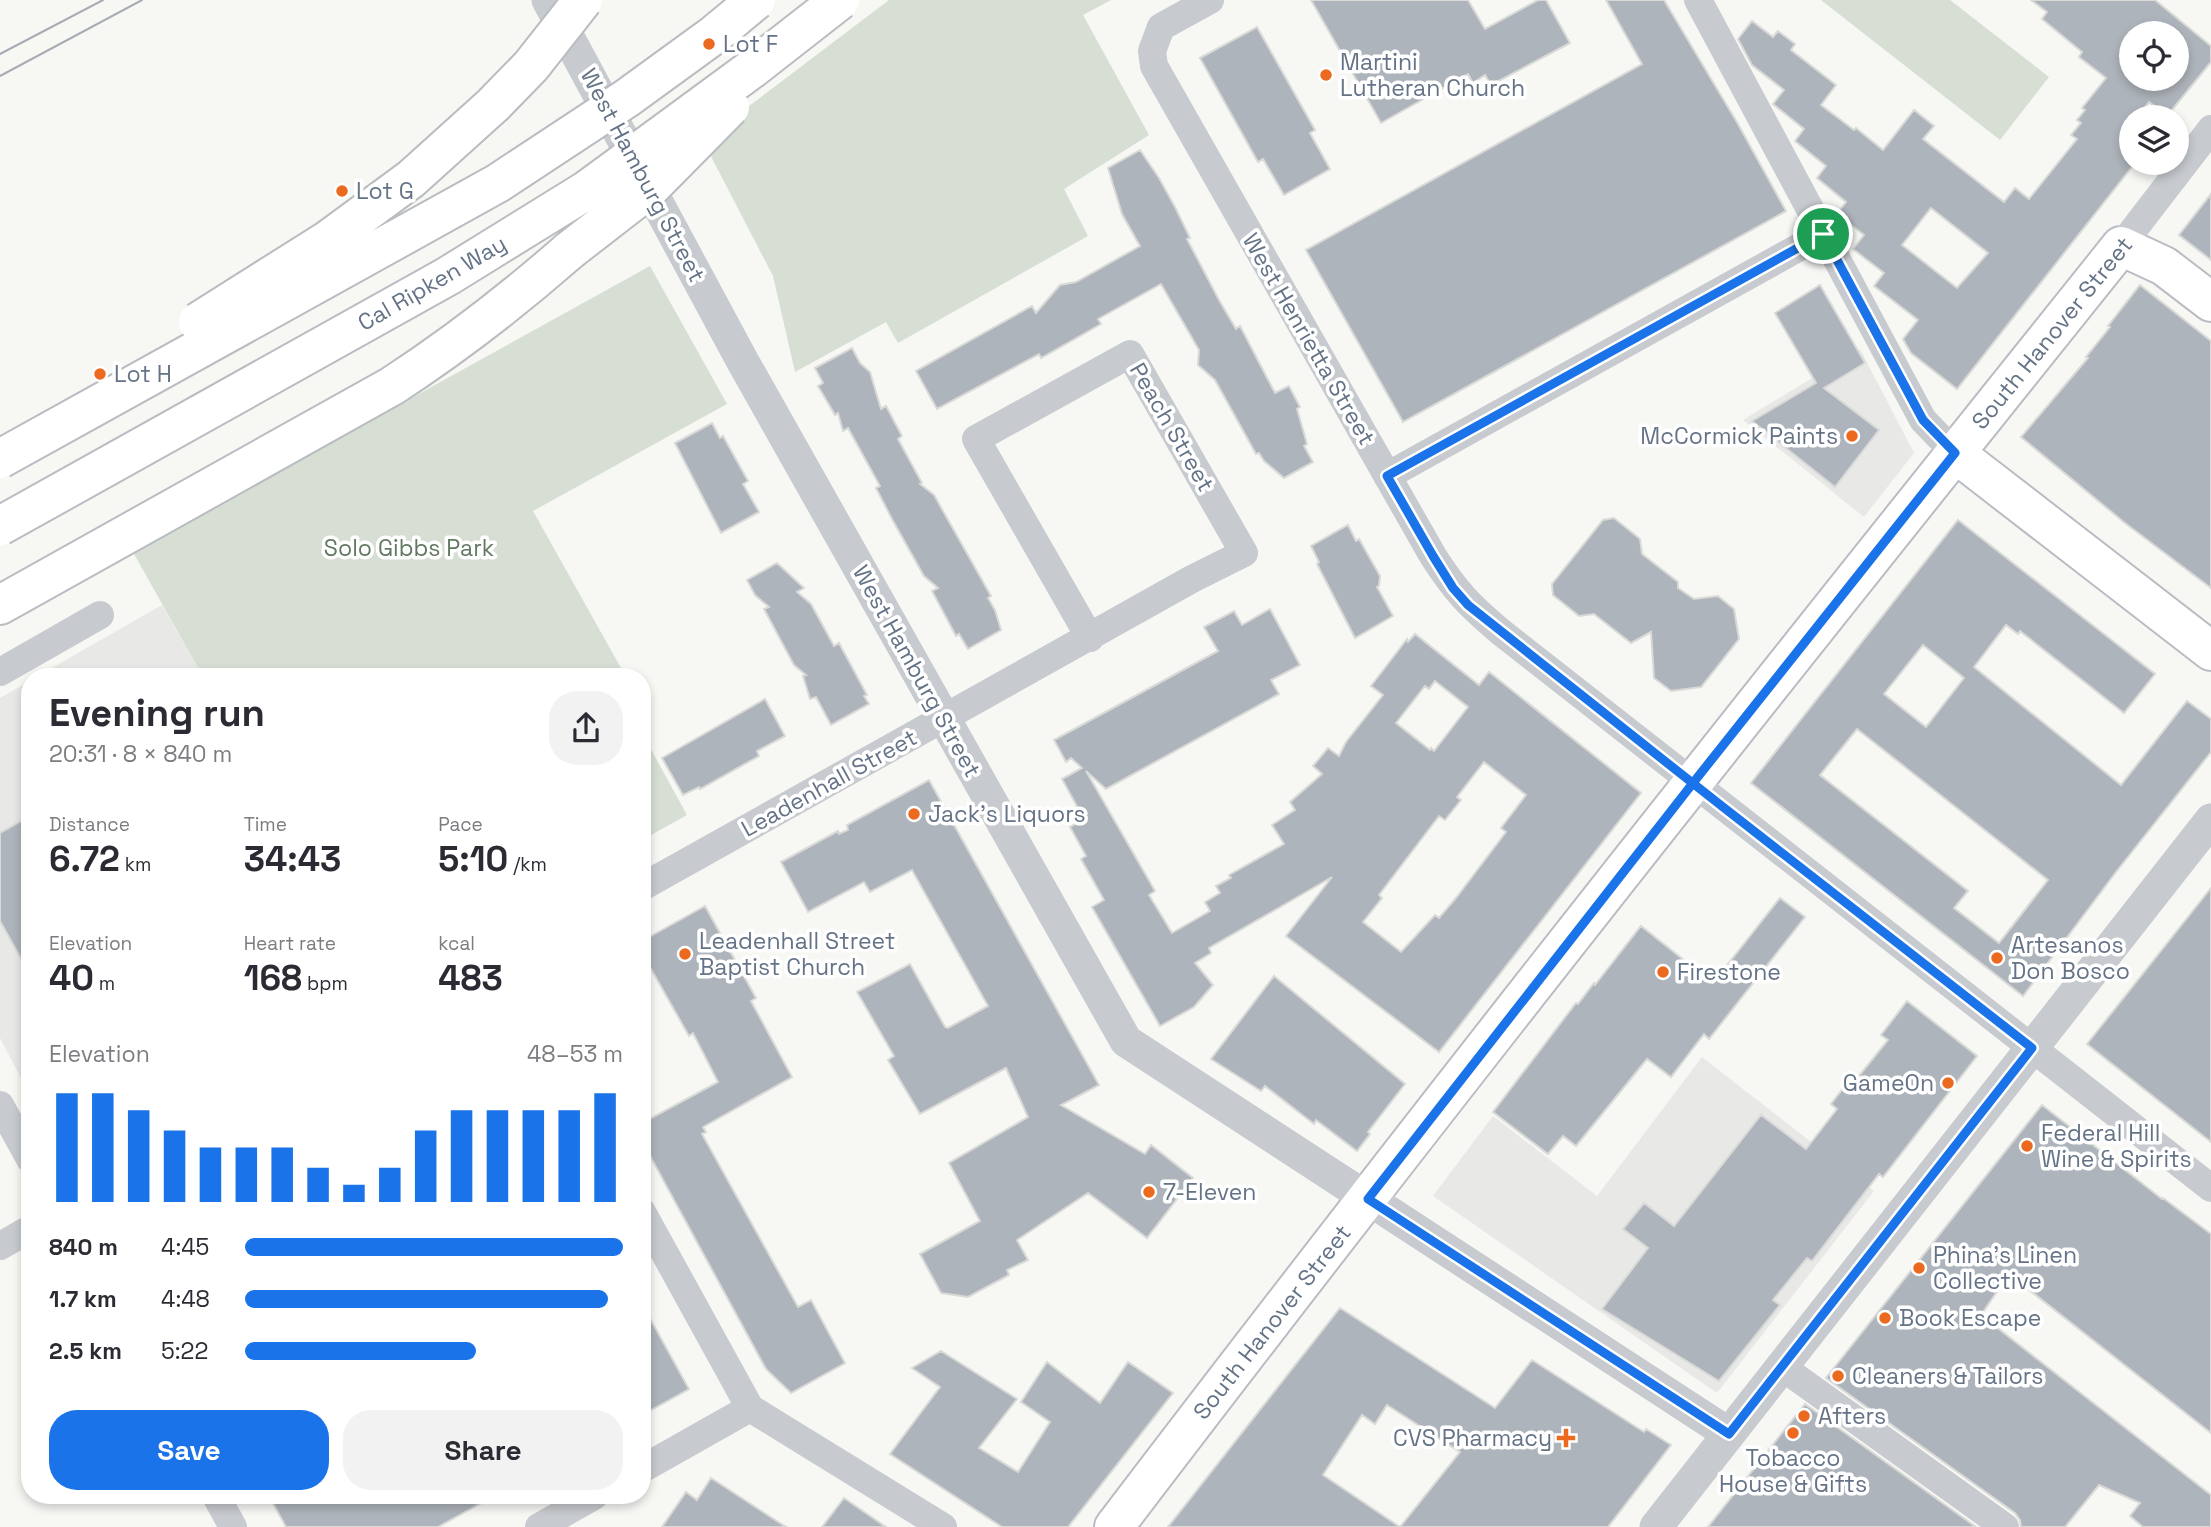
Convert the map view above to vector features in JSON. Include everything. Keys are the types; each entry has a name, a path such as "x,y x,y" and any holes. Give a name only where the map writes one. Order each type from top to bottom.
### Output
{"main road":[{"path":"0,448 328,240 411,179 493,105 531,66 583,0"},
{"path":"0,459 498,183 627,98 715,34 756,0"},
{"path":"570,250 665,148 701,100 764,0"},
{"path":"0,605 392,386 448,349 512,301 570,250 650,188 713,127 786,41 814,0"},
{"name":"Cal Ripken Way","path":"0,526 448,276 587,190 753,68 840,0"},
{"path":"2121,246 2164,266 2211,302"},
{"name":"South Hanover Street","path":"1114,1527 1693,783 2121,246"},
{"path":"1955,453 2211,652"}],"street":[{"name":"West Hamburg Street","path":"548,0 743,362 1126,1041 1729,1434"},
{"name":"West Henrietta Street","path":"1210,0 1161,27 1152,51 1154,66 1453,588 1468,605 2211,1188"},
{"path":"1698,0 1923,420 1955,453"},
{"name":"South Hanover Street","path":"2121,246 2211,129"},
{"path":"1387,476 1823,234"},
{"name":"Peach Street","path":"1130,354 1244,553 1192,579 1090,638 976,439 1130,354"},
{"path":"0,672 100,615"},
{"name":"Leadenhall Street","path":"651,882 1090,638"},
{"path":"1656,1527 2211,820"},
{"path":"0,1105 21,1143"},
{"path":"651,1228 750,1408 943,1527"},
{"path":"0,1246 21,1234"},
{"path":"1782,1367 2005,1527"},
{"path":"651,1464 750,1408"},
{"path":"220,1504 233,1527"},
{"path":"539,1527 580,1504"}],"shaded area":[{"path":"1860,349 1914,453 1864,517 1743,420"},
{"path":"162,605 198,668 52,668"},
{"path":"21,686 21,1078 0,1038 0,698"},
{"path":"1702,1057 1874,1191 1717,1393 1433,1196 1493,1116 1597,1196"}],"green space":[{"path":"889,0 1111,0 1083,15 1149,135 1064,189 1088,236 898,343 886,322 795,372 773,276 703,141"},
{"path":"1821,0 1950,0 2049,77 2000,140"},
{"name":"Solo Gibbs Park","path":"650,266 727,404 533,511 621,668 198,668 133,552"},
{"path":"651,749 687,815 651,835"}],"building":[{"path":"1311,0 1468,0 1485,29 1538,0 1546,0 1570,43 1491,85 1485,75 1473,83 1468,74 1381,123"},
{"path":"1606,0 1664,0 1786,211 1403,422 1306,250 1642,64"},
{"path":"2031,0 2155,0 2181,21 2119,21 2119,91 2187,91 2176,105 2153,105 2149,102 2147,105 2119,105 2119,175 2126,175 1957,389 1911,353 1903,339 1918,320 1874,286 1884,273 1853,249 1864,235 1837,214 1846,202 1817,178 1826,166 1795,141 1804,129 1773,104 1784,90 1752,65 1738,39 1752,21 1773,37 1778,31 1795,44 1791,50 1836,85 1821,105 1883,150 1914,110 1934,126 1923,139 2004,202 2015,188 2029,199 2077,139 2071,135 2081,123 2077,120 2085,110 2082,108 2106,78 2079,57 2082,52 2042,19 2047,12","holes":["1931,208 1988,253 1957,288 1902,245"]},
{"path":"1257,27 1315,130 1310,133 1330,169 1284,195 1263,159 1258,162 1200,58"},
{"path":"2189,28 2211,46 2211,62 2189,89"},
{"path":"1140,150 1175,207 1190,238 1187,239 1219,300 1236,329 1240,326 1275,393 1289,386 1300,407 1297,409 1307,444 1304,446 1313,462 1284,478 1264,461 1259,453 1256,454 1215,380 1198,365 1199,350 1161,284 1098,319 1101,324 1041,358 1039,354 937,409 916,371 1032,306 1036,313 1060,285 1076,282 1140,246 1122,214 1108,168"},
{"path":"2211,194 2211,260 2179,235"},
{"path":"1820,285 1865,363 1824,388 1879,430 1835,487 1752,421 1816,383 1775,313"},
{"path":"2140,285 2211,341 2211,588 2125,523 2021,437 2088,358 2086,357 2110,327 2108,326"},
{"path":"852,348 860,363 870,372 881,409 886,406 902,436 898,439 922,483 920,484 934,495 991,596 988,598 1001,630 968,649 959,634 956,636 932,591 938,588 924,576 892,519 876,488 880,486 848,428 843,431 838,413 835,415 818,386 823,383 815,368"},
{"path":"712,423 720,438 723,436 748,481 743,484 759,512 721,533 675,443"},
{"path":"1614,518 1640,539 1642,554 1678,582 1678,588 1694,599 1718,596 1734,609 1739,639 1701,687 1671,691 1654,678 1651,632 1631,643 1594,614 1579,616 1553,595 1552,584 1603,520"},
{"path":"1958,520 2155,674 2124,713 2020,631 2018,634 2006,625 1974,667 2121,785 2187,701 2211,719 2211,752 2023,996 1751,783","holes":["1923,645 1964,678 1926,727 1884,694","1857,729 2048,880 1999,943 1954,908 1968,891 1820,775"]},
{"path":"1348,525 1380,576 1377,587 1393,616 1355,638 1317,564 1319,562 1311,546"},
{"path":"777,563 804,588 797,592 811,604 834,646 839,643 867,695 864,696 869,704 831,725 816,697 810,699 803,676 806,675 794,665 764,609 769,607 755,595 747,580"},
{"path":"1270,609 1300,665 1271,680 1279,694 1106,789 1086,771 1155,891 1149,895 1172,933 1210,911 1205,902 1220,893 1216,886 1231,878 1229,875 1284,844 1272,825 1295,810 1290,802 1322,774 1313,766 1328,748 1339,756 1346,742 1383,695 1371,686 1407,639 1408,642 1415,634 1479,685 1489,672 1641,793 1439,1052 1286,936 1332,877 1209,948 1211,953 1195,963 1213,985 1194,1007 1160,1026 1092,907 1104,900 1081,859 1086,856 1070,827 1084,819 1062,779 1082,768 1071,758 1066,762 1054,740 1218,651 1204,627 1234,611 1242,625","holes":["1435,681 1468,707 1434,751 1396,723 1425,686 1429,689","1484,762 1526,795 1501,828 1506,832 1456,898 1439,918 1435,915 1401,952 1363,922 1382,898 1379,895 1439,816 1445,820 1461,800 1457,797"]},
{"path":"765,699 785,736 757,751 759,756 700,789 699,787 683,795 662,758"},
{"path":"929,780 1099,1085 1061,1105 1145,1154 1151,1145 1193,1178 1147,1238 1088,1193 1017,1240 1028,1260 1007,1270 1009,1275 968,1297 941,1293 920,1254 980,1221 949,1163 1028,1117 1006,1068 920,1114 888,1060 894,1056 857,992 910,964 945,1027 948,1028 988,1006 912,870 870,892 864,882 808,912 781,862 838,831 839,834 848,830 847,825"},
{"path":"21,821 21,959 0,921 0,833"},
{"path":"2211,888 2211,1142 2087,1044"},
{"path":"1780,898 1805,917 1709,1039 1704,1034 1671,1077 1647,1059 1576,1146 1563,1136 1548,1154 1493,1112 1576,1003 1578,1004 1594,983 1595,985 1641,926 1713,983"},
{"path":"705,906 756,998 751,1001 792,1077 703,1127 706,1132 702,1134 798,1307 811,1300 845,1363 791,1393 766,1369 651,1158 651,1118 718,1082 693,1033 689,1036 651,969 651,936"},
{"path":"1274,976 1405,1084 1368,1132 1370,1134 1357,1151 1316,1120 1314,1124 1265,1086 1261,1091 1211,1059"},
{"path":"1907,1001 1977,1056 1883,1177 1879,1174 1812,1261 1807,1258 1773,1300 1780,1305 1719,1381 1602,1309 1648,1248 1623,1229 1644,1203 1674,1226 1761,1115 1806,1149 1837,1109 1831,1104 1855,1073 1859,1076 1888,1040 1881,1035"},
{"path":"2042,1105 2211,1234 2211,1433 2009,1274 1981,1315 2211,1495 2211,1527 2143,1527 2130,1516 2140,1503 2099,1485 2065,1527 2021,1527 2015,1513 1826,1378"},
{"path":"1340,1308 1495,1408 1532,1360 1644,1432 1646,1429 1671,1445 1608,1527 1400,1527 1168,1527","holes":["1387,1405 1460,1452 1400,1527 1323,1475 1362,1415 1375,1424"]},
{"path":"651,1320 689,1389 651,1410"},
{"path":"941,1351 1017,1399 979,1448 1018,1472 1050,1422 1021,1402 1047,1362 1100,1403 1128,1362 1173,1393 1068,1527 1002,1527 890,1454 940,1387 912,1368"},
{"path":"1805,1404 1976,1527 1708,1527"},
{"path":"711,1478 786,1527 662,1527 686,1492 697,1500"},
{"path":"844,1498 886,1527 822,1527"},
{"path":"273,1504 480,1504 438,1527 286,1527"}],"tram line":[{"path":"0,54 103,0"},
{"path":"0,76 142,0"}],"place":[{"name":"Lot F","path":"709,44"},
{"name":"Martini Lutheran Church","path":"1326,75"},
{"name":"Lot G","path":"342,191"},
{"name":"Lot H","path":"100,374"},
{"name":"McCormick Paints","path":"1852,436"},
{"name":"Jack's Liquors","path":"914,814"},
{"name":"Leadenhall Street Baptist Church","path":"685,954"},
{"name":"Artesanos Don Bosco","path":"1997,958"},
{"name":"Firestone","path":"1663,972"},
{"name":"GameOn","path":"1948,1083"},
{"name":"Federal Hill Wine & Spirits","path":"2027,1146"},
{"name":"7-Eleven","path":"1149,1192"},
{"name":"Phina's Linen Collective","path":"1919,1268"},
{"name":"Book Escape","path":"1885,1318"},
{"name":"Cleaners & Tailors","path":"1838,1376"},
{"name":"Afters","path":"1804,1416"},
{"name":"Tobacco House & Gifts","path":"1793,1433"},
{"name":"CVS Pharmacy","path":"1566,1438"}],"route":[{"path":"1823,234 1387,476 1453,588 1468,605 1502,633 1693,783 1723,807 2032,1048 1729,1434 1368,1199 1693,783 1955,453 1923,420 1823,234"}]}
